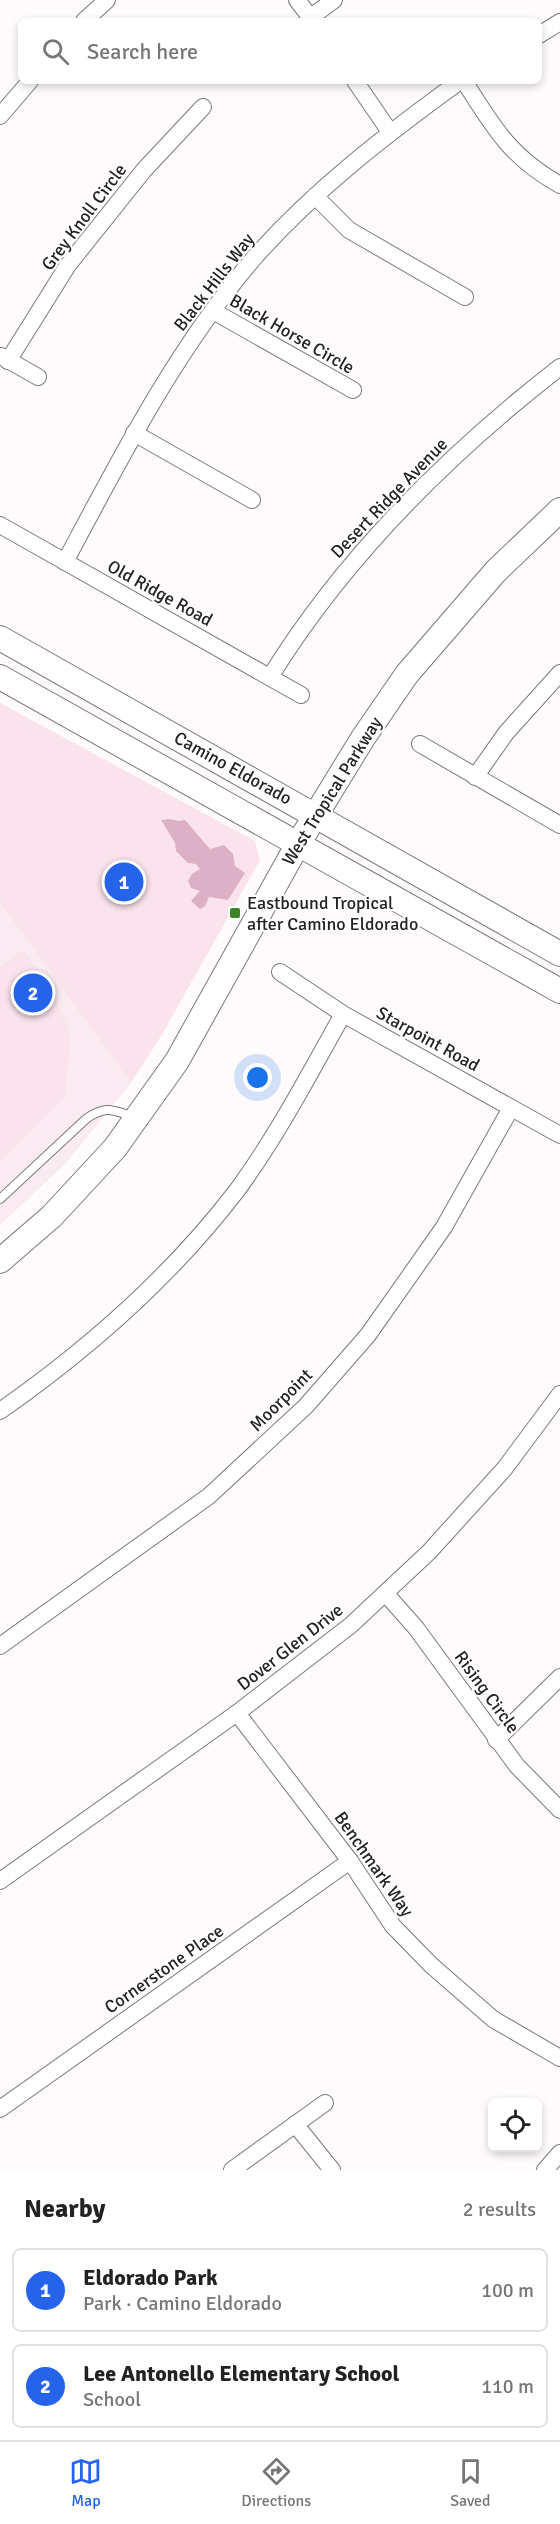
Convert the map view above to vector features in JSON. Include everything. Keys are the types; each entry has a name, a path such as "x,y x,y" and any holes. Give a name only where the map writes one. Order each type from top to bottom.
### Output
{"main road":[{"name":"West Tropical Parkway","path":"0,1261 52,1216 116,1148 177,1061 315,814 407,674 496,571 560,510"},
{"name":"Camino Eldorado","path":"0,638 560,954"},
{"name":"Camino Eldorado","path":"0,677 560,991"}],"street":[{"path":"87,18 107,0"},
{"path":"297,0 311,18"},
{"path":"313,18 334,0"},
{"path":"542,32 560,22"},
{"path":"0,116 27,84"},
{"path":"357,84 390,132"},
{"name":"Black Hills Way","path":"65,562 134,433 173,368 254,258 315,196 390,132 458,84"},
{"path":"464,84 517,156 560,185"},
{"name":"Grey Knoll Circle","path":"4,358 68,265 144,170 203,107"},
{"path":"315,196 349,230 465,297"},
{"name":"Black Horse Circle","path":"213,311 352,390"},
{"path":"4,358 38,377"},
{"name":"Desert Ridge Avenue","path":"270,677 292,640 344,573 430,478 508,407 560,367"},
{"path":"134,433 252,500"},
{"name":"Old Ridge Road","path":"0,525 301,695"},
{"path":"475,777 507,733 560,673"},
{"path":"420,744 560,825"},
{"name":"Starpoint Road","path":"280,972 343,1014 560,1135"},
{"path":"0,1411 52,1374 124,1315 179,1260 238,1188 281,1124 343,1014"},
{"name":"Moorpoint","path":"0,1646 209,1496 306,1406 368,1335 444,1227 512,1108"},
{"name":"Dover Glen Drive","path":"0,1881 237,1713 351,1625 429,1552 505,1468 560,1395"},
{"name":"Rising Circle","path":"386,1594 416,1628 496,1740 517,1766 560,1810"},
{"path":"496,1740 560,1677"},
{"name":"Benchmark Way","path":"237,1713 350,1861 393,1926 431,1965 493,2019 560,2058"},
{"name":"Cornerstone Place","path":"0,2109 350,1861"},
{"path":"232,2170 325,2103"},
{"path":"295,2124 332,2170"},
{"path":"545,2170 560,2153"}],"lane":[{"path":"0,1199 86,1119 100,1110 114,1110 137,1118"}],"shaded area":[{"path":"0,703 255,841 260,860 163,1033 131,1083 0,903"},
{"path":"161,820 185,820 210,849 224,845 233,854 235,866 245,873 228,900 209,897 205,906 200,909 191,901 200,891 191,888 188,881 192,874 200,869 196,864 188,863 176,851 175,843"},
{"path":"0,903 131,1083 65,1164 0,1225"},
{"path":"23,950 51,986 71,1036 64,1099 0,1162 0,967"}],"place":[{"name":"Eldorado Park","path":"124,882"},
{"name":"Eastbound Tropical after Camino Eldorado","path":"235,913"},
{"name":"Lee Antonello Elementary School","path":"33,993"}]}
